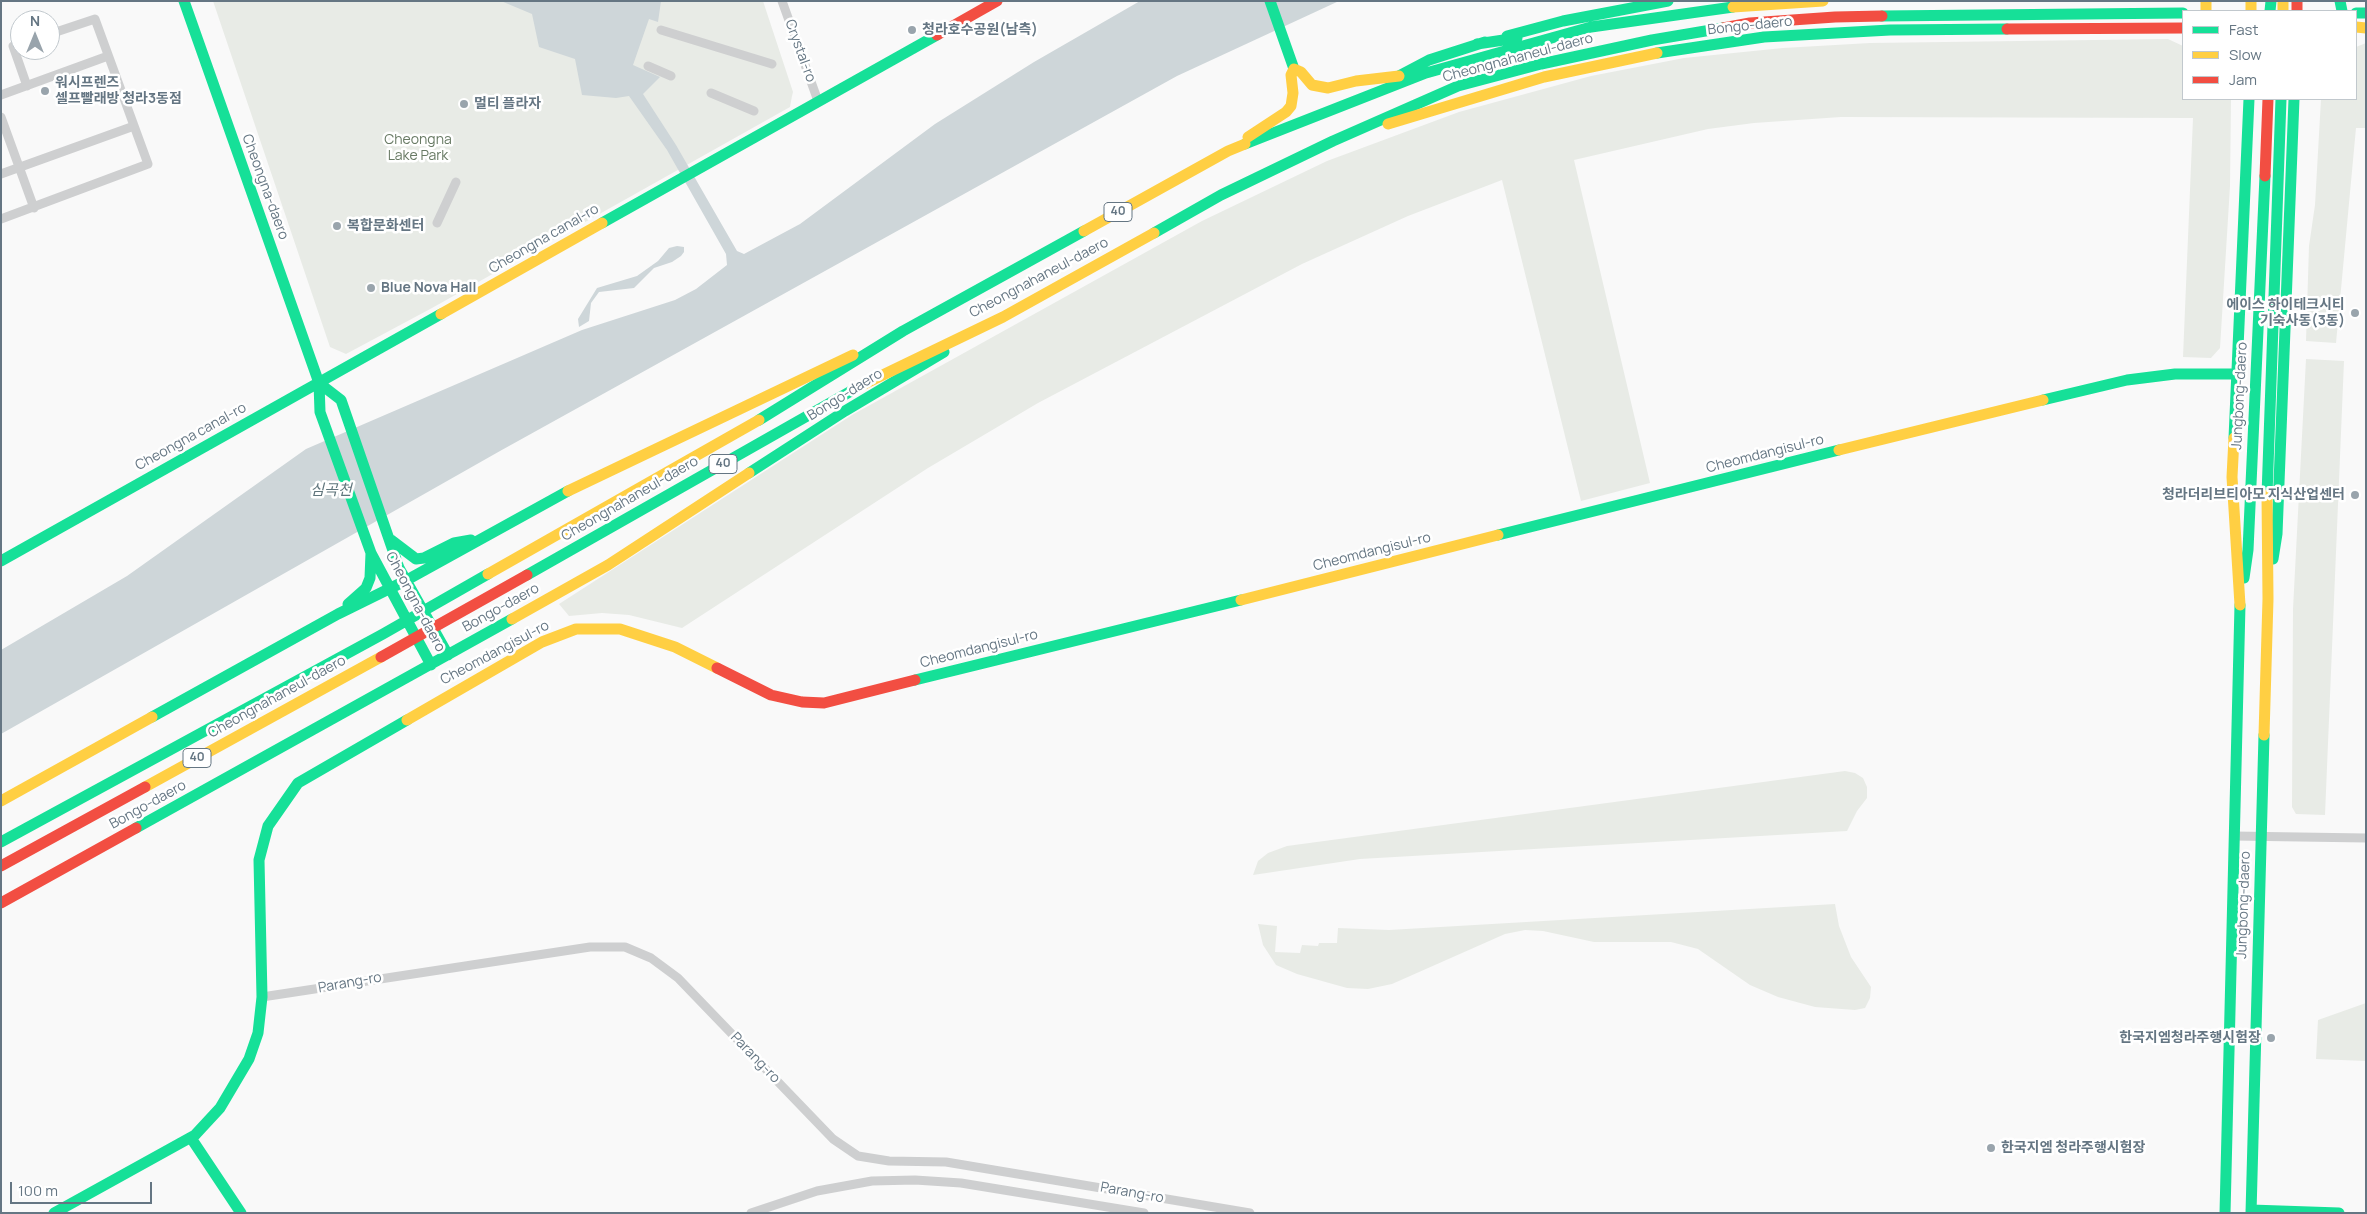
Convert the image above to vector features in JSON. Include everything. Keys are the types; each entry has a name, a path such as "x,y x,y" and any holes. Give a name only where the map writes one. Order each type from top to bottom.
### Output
{"main road":[{"name":"Cheongna-daero","path":"184,1 319,383 320,412 371,553 432,665"},
{"name":"Cheongna canal-ro","path":"1,561 997,1"},
{"path":"1228,151 1286,112 1291,106 1293,93 1291,75 1294,69 1270,1"},
{"name":"40","path":"1339,108 1429,60 1477,44 1563,21 1668,1"},
{"name":"Cheongnahaneul-daero","path":"1,842 383,634 768,414 903,331 1228,151 1426,73 1591,28 1621,22 1732,7 1823,1"},
{"name":"Cheongnahaneul-daero","path":"1,866 448,620 868,381 1004,317 1221,196 1333,141 1458,86 1541,64 1652,40 1750,23 1835,17 2182,13"},
{"path":"1477,44 1621,22"},
{"name":"Bongo-daero","path":"1333,141 1491,91 1544,77 1656,53 1764,37 1890,30 2182,28"},
{"path":"1294,69 1301,72 1312,85 1328,88 1356,81 1399,76"},
{"name":"Jungbong-daero","path":"2240,605 2248,550 2268,100"},
{"name":"Jungbong-daero","path":"2251,1211 2268,599 2267,455 2281,100"},
{"name":"Jungbong-daero","path":"2268,599 2277,534 2295,100"},
{"name":"Jungbong-daero","path":"2225,1213 2240,605 2232,477 2248,102"},
{"name":"Bongo-daero","path":"1,903 432,665 608,565 845,411 1004,317"},
{"name":"Bongo-daero","path":"1,801 338,614 405,581 558,496 652,449 903,331"},
{"name":"Cheomdangisul-ro","path":"54,1213 191,1138 220,1108 249,1059 258,1033 262,996 259,860 268,826 298,784 542,642 576,629 620,629 675,647 770,694 802,702 824,703 1405,560 1583,513 2127,380 2175,374 2236,374"},
{"path":"319,383 341,400 405,581 448,655"},
{"path":"391,540 416,559 424,558 454,543 482,538"},
{"path":"338,614 366,588 370,578 371,553"},
{"path":"191,1138 241,1213"},
{"path":"2251,1211 2339,1213"}],"street":[{"name":"Crystal-ro","path":"782,1 818,101"},
{"path":"1,219 148,164 95,19 60,31"},
{"path":"661,30 772,64"},
{"path":"1,95 108,56"},
{"path":"18,60 27,86"},
{"path":"648,66 671,76"},
{"path":"710,93 754,112"},
{"path":"1,117 34,208"},
{"path":"1,174 134,126"},
{"path":"437,222 456,182"},
{"path":"2234,836 2366,838"},
{"name":"Parang-ro","path":"262,996 590,947 625,947 651,958 678,978 833,1139 858,1156 889,1161 946,1162 1250,1213"},
{"path":"752,1213 817,1192 872,1181 915,1180 960,1183 1144,1213"}],"green space":[{"name":"Cheongna Lake Park","path":"213,1 763,1 793,92 790,107 432,308 346,354 330,347"},
{"path":"2168,39 2182,46 2182,100 2231,100 2230,186 2220,348 2211,358 2183,357 2193,118 1841,117 1754,123 1708,129 1574,160 1650,483 1581,501 1502,180 1408,216 1302,264 1038,403 928,468 682,628 629,615 602,613 569,616 559,604 852,415 1202,221 1327,161 1459,112 1591,76 1684,58 1783,48 1870,43"},
{"path":"2366,43 2366,128 2356,128 2336,343 2306,341 2309,246 2315,205 2321,100 2357,100 2357,47"},
{"path":"2306,359 2344,361 2325,815 2296,814 2292,807 2293,609"},
{"path":"1845,771 1855,773 1863,778 1867,787 1867,798 1857,811 1847,831 1360,859 1253,875 1258,861 1268,853 1287,846"},
{"path":"1835,904 1839,926 1851,957 1871,987 1870,998 1865,1008 1855,1010 1815,1007 1778,997 1750,985 1698,949 1671,942 1594,942 1543,931 1525,930 1505,934 1392,984 1368,989 1347,988 1297,974 1276,965 1263,945 1258,924 1277,926 1275,952 1300,953 1302,945 1318,946 1319,943 1337,943 1338,928 1389,930"},
{"path":"2366,1003 2366,1061 2316,1059 2318,1020"}],"water":[{"name":"심곡천","path":"501,1 661,1 658,22 649,19 633,65 660,77 643,94 676,145 737,251 744,254 800,224 935,124 1034,62 1140,1 1339,1 1177,76 500,451 1,734 1,650 127,576 306,449 582,330 675,300 696,289 727,265 726,254 667,150 629,96 616,98 582,95 575,59 539,47 532,14"},
{"path":"684,247 684,252 681,256 672,262 654,268 634,288 599,292 591,303 589,321 579,327 578,319 597,288 637,276 658,261 669,248"}],"traffic: fast":[{"path":"184,1 319,383"},
{"path":"1270,1 1294,69"},
{"path":"1507,36 1563,21 1668,1"},
{"path":"2270,10 2271,1"},
{"path":"2340,1 2342,10"},
{"path":"1245,144 1426,73 1591,27 1733,7"},
{"path":"1882,16 2182,13"},
{"path":"2357,13 2366,13"},
{"path":"1154,233 1221,195 1333,141 1458,86 1541,64 1652,40 1723,28"},
{"path":"1657,53 1764,37 1890,30 2007,29"},
{"path":"602,223 937,35"},
{"path":"1477,44 1517,38"},
{"path":"1393,79 1429,60 1485,42"},
{"path":"2234,438 2249,100"},
{"path":"2267,495 2281,100"},
{"path":"2273,559 2277,534 2294,100"},
{"path":"2244,578 2248,550 2265,176"},
{"path":"759,420 903,331 1084,231"},
{"path":"1,561 441,314"},
{"path":"749,473 845,411 944,352"},
{"path":"2043,400 2127,380 2175,374 2236,374"},
{"path":"348,604 366,588 370,578 371,553 320,412 319,383 341,400 399,568 448,655"},
{"path":"527,575 860,386"},
{"path":"1498,535 1839,450"},
{"path":"152,717 338,614 405,581 568,491"},
{"path":"391,540 416,559 424,558 454,543 471,540"},
{"path":"371,553 431,665"},
{"path":"1,842 383,634 488,574"},
{"path":"915,680 1241,600"},
{"path":"2225,1213 2240,605"},
{"path":"136,828 512,619"},
{"path":"54,1213 195,1135 220,1108 249,1059 258,1033 262,997 259,860 268,826 298,783 407,720"},
{"path":"2251,1213 2264,735"},
{"path":"191,1138 241,1213"},
{"path":"2251,1210 2339,1213"}],"traffic: slow":[{"path":"1733,7 1823,1"},
{"path":"2206,1 2206,10"},
{"path":"2251,1 2251,10"},
{"path":"2283,1 2283,10"},
{"path":"2357,27 2366,28"},
{"path":"1388,124 1544,77 1657,53"},
{"path":"1248,137 1286,112 1291,106 1293,93 1291,75 1294,69 1301,72 1312,85 1328,88 1356,81 1399,76"},
{"path":"1084,231 1228,151 1245,144"},
{"path":"441,314 602,223"},
{"path":"860,386 1003,317 1154,233"},
{"path":"568,491 853,355"},
{"path":"1839,450 2043,400"},
{"path":"488,574 759,420"},
{"path":"2234,438 2232,477 2240,605"},
{"path":"512,619 608,565 749,473"},
{"path":"2264,735 2268,599 2267,495"},
{"path":"1241,600 1498,535"},
{"path":"407,720 542,642 576,629 620,629 675,647 717,668"},
{"path":"145,787 381,657"},
{"path":"1,801 152,717"}],"traffic: jam":[{"path":"937,35 997,1"},
{"path":"2297,1 2297,10"},
{"path":"1723,28 1750,23 1882,16"},
{"path":"2007,29 2182,28"},
{"path":"2265,176 2268,100"},
{"path":"381,657 527,575"},
{"path":"717,668 771,695 802,702 824,703 915,680"},
{"path":"1,866 145,787"},
{"path":"1,903 136,828"}],"place":[{"name":"청라호수공원(남측)","path":"912,30"},
{"name":"워시프렌즈 셀프빨래방 청라3동점","path":"45,91"},
{"name":"멀티 플라자","path":"464,104"},
{"name":"복합문화센터","path":"337,226"},
{"name":"Blue Nova Hall","path":"371,288"},
{"name":"에이스 하이테크시티 기숙사동(3동)","path":"2355,313"},
{"name":"청라더리브티아모 지식산업센터","path":"2355,495"},
{"name":"한국지엠청라주행시험장","path":"2271,1038"},
{"name":"한국지엠 청라주행시험장","path":"1991,1148"}]}
